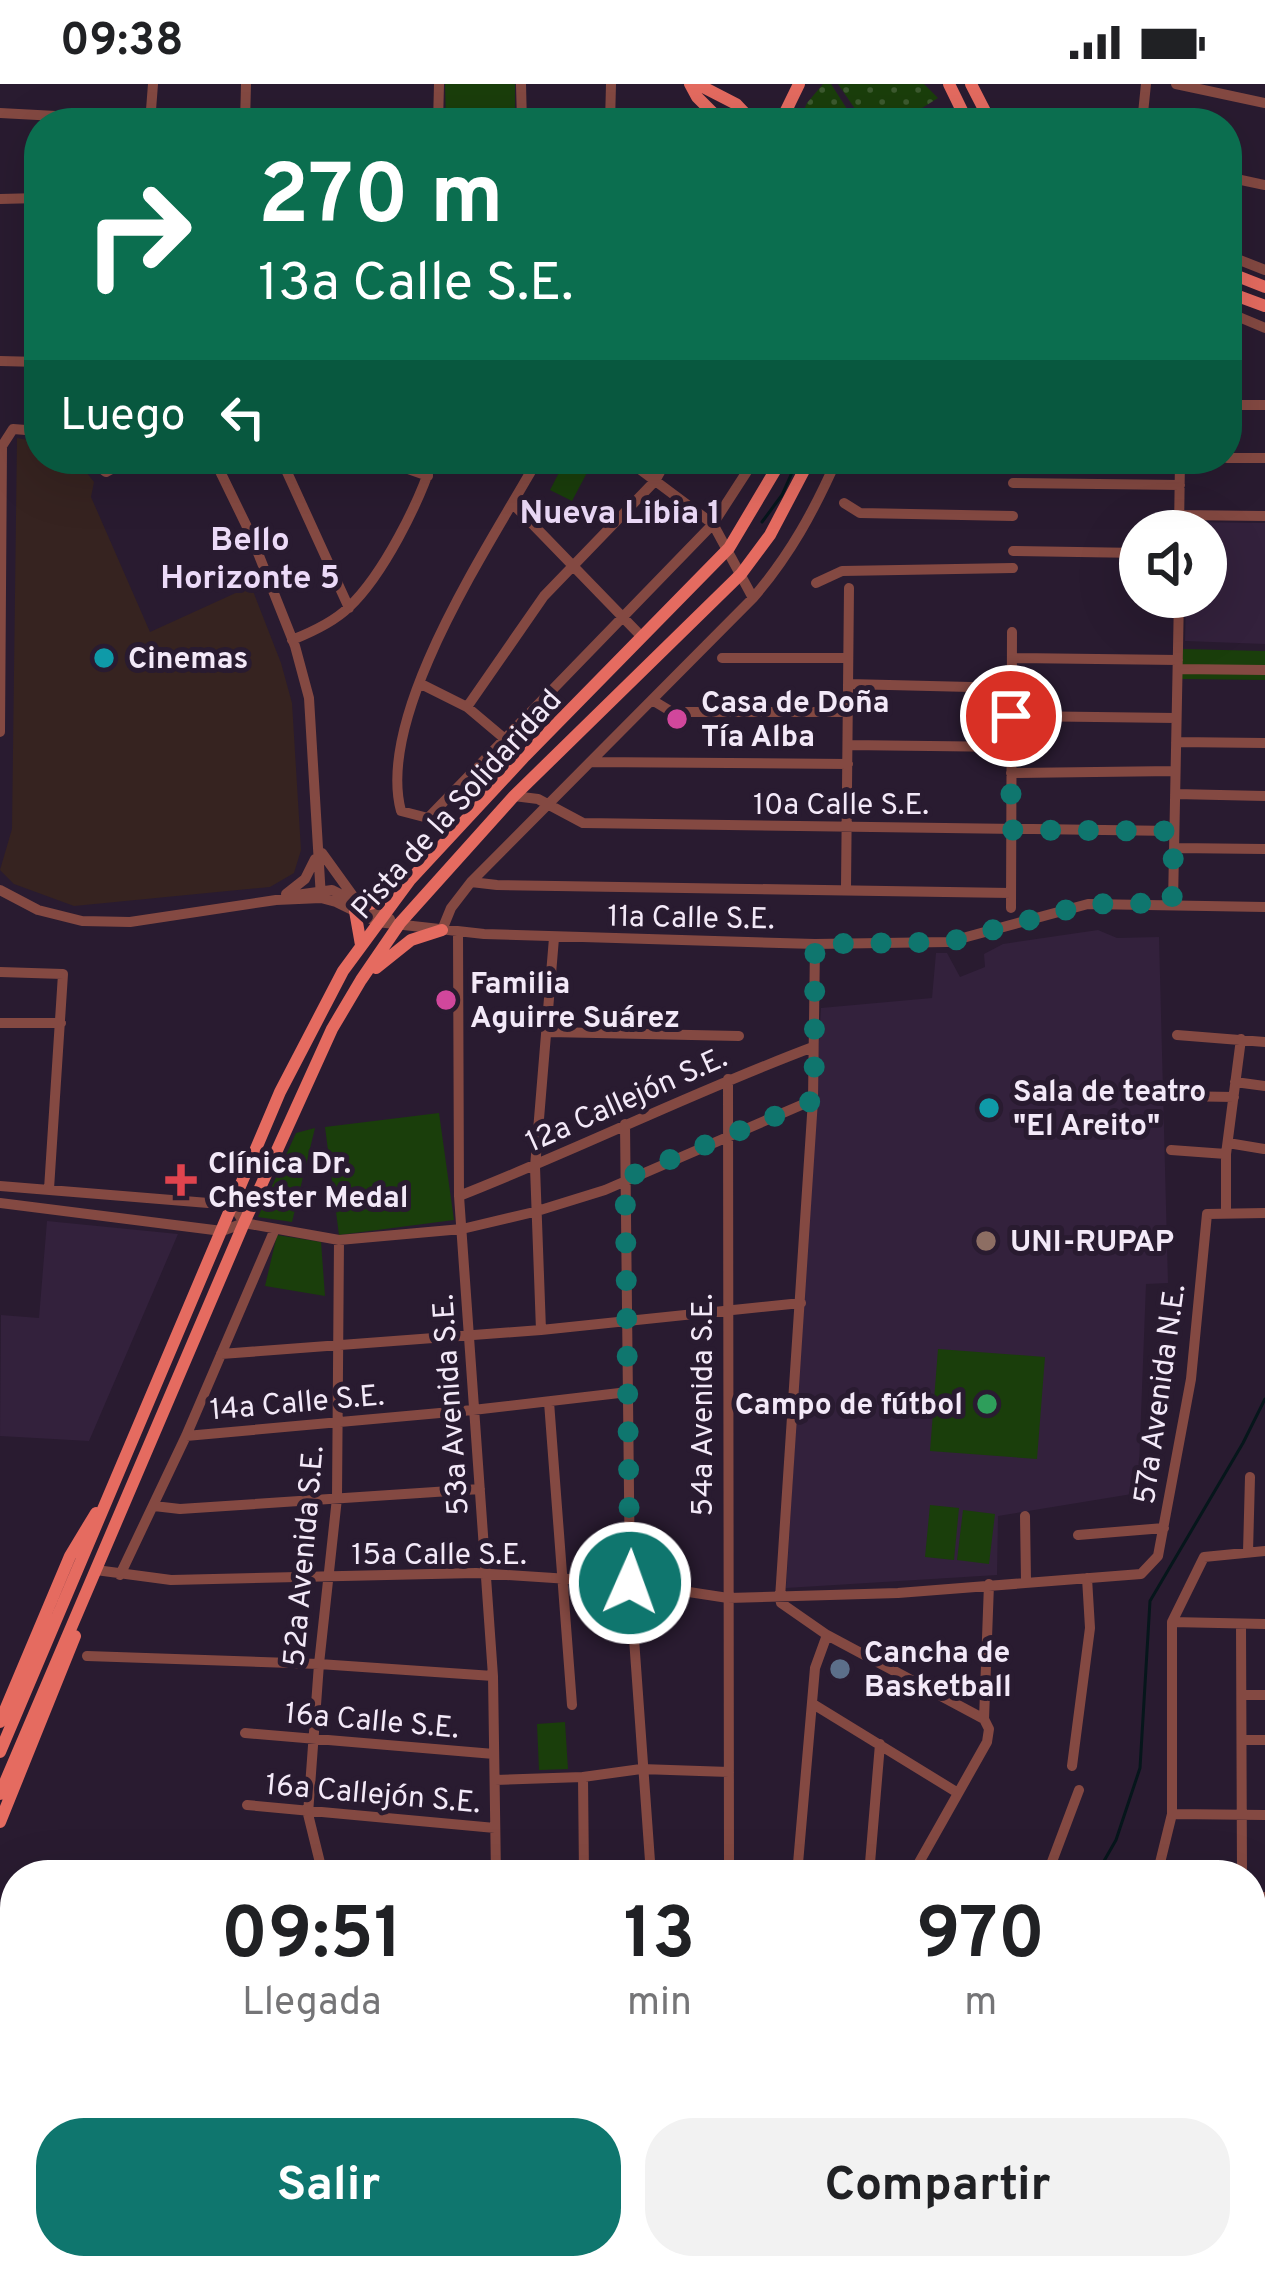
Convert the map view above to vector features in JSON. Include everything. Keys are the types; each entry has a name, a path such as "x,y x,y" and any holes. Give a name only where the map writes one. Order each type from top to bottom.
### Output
{"main road":[{"path":"694,84 740,108"},
{"name":"Pista de la Solidaridad","path":"0,1752 315,1019 394,898 729,548 773,474"},
{"name":"Pista de la Solidaridad","path":"0,1794 244,1222 332,1029 361,980 400,922 514,796 741,574 770,535 802,474"},
{"path":"361,946 358,905 378,905 394,898"},
{"path":"361,980 411,940 442,930"},
{"path":"0,1722 76,1541 104,1503"},
{"name":"Pista de la Solidaridad","path":"0,1822 69,1655 83,1600"}],"street":[{"path":"1176,84 1265,103"},
{"path":"0,732 2,446 8,432 24,428"},
{"path":"0,890 38,910 99,922 141,921 320,894 309,698 292,640 221,474"},
{"path":"288,474 349,608"},
{"path":"292,640 349,608 381,565 428,476 422,474"},
{"path":"530,474 436,641 402,734 401,811 428,818 713,524 745,474"},
{"path":"646,474 713,524 753,598"},
{"path":"467,706 514,634 659,474"},
{"path":"442,930 451,908 471,882 785,561 812,518 831,474"},
{"path":"1179,510 1180,474"},
{"path":"1012,483 1180,485"},
{"path":"844,503 860,513 1012,516"},
{"path":"513,504 642,637"},
{"path":"1227,516 1265,516"},
{"path":"1012,551 1119,553"},
{"path":"816,583 842,571 1012,568"},
{"path":"846,889 849,588"},
{"path":"1172,903 1179,618"},
{"path":"1011,908 1012,632"},
{"path":"722,658 848,658"},
{"path":"1012,658 1265,670"},
{"path":"421,684 467,706 525,756"},
{"path":"848,684 1012,688"},
{"path":"652,700 672,712 848,712"},
{"path":"1011,716 1177,718"},
{"path":"1176,742 1265,742"},
{"path":"848,746 1011,747"},
{"path":"590,762 848,764"},
{"path":"1011,772 1175,771"},
{"path":"1175,794 1265,796"},
{"name":"10a Calle S.E.","path":"514,796 530,796 583,823 1174,831"},
{"path":"276,900 305,879 319,844"},
{"path":"319,844 328,866 358,905"},
{"path":"1174,848 1265,849"},
{"path":"471,882 1011,893"},
{"name":"11a Calle S.E.","path":"320,894 358,905 380,918 458,932 815,944 948,942 1088,904 1265,907"},
{"name":"53a Avenida S.E.","path":"458,932 459,1196 493,1676 496,1860"},
{"path":"541,1330 535,1166 554,938"},
{"path":"815,944 814,1100 781,1604 827,1635 984,1718"},
{"path":"0,972 63,974 49,1190"},
{"path":"0,1023 62,1023"},
{"path":"1177,1035 1263,1042 1265,1023"},
{"path":"549,1032 739,1036"},
{"path":"1241,1040 1227,1149 1226,1213 1265,1213"},
{"name":"12a Callejón S.E.","path":"459,1196 813,1047"},
{"name":"54a Avenida S.E.","path":"728,1079 729,1860"},
{"path":"1235,1082 1265,1086"},
{"path":"1174,1096 1234,1097"},
{"path":"0,1203 222,1231 244,1222 339,1240 461,1229 534,1213 605,1190 814,1100"},
{"path":"625,1124 630,1583 650,1860"},
{"path":"1171,1150 1264,1148"},
{"path":"0,1186 232,1205 244,1222"},
{"path":"125,1219 128,1196"},
{"name":"57a Avenida N.E.","path":"1141,1574 1158,1556 1164,1528 1191,1379 1207,1214 1226,1213"},
{"path":"120,1574 186,1436 275,1229"},
{"name":"52a Avenida S.E.","path":"319,1860 308,1814 337,1498 339,1240"},
{"path":"221,1354 541,1330 801,1303"},
{"name":"14a Calle S.E.","path":"186,1436 628,1392"},
{"path":"549,1402 572,1705"},
{"path":"1249,1552 1250,1477"},
{"path":"154,1506 180,1509 480,1489"},
{"path":"1025,1516 1026,1581"},
{"path":"1078,1535 1164,1528"},
{"path":"1161,1860 1172,1814 1172,1622 1199,1561 1210,1553 1265,1551"},
{"name":"15a Calle S.E.","path":"96,1570 170,1580 486,1574 630,1583 728,1598 898,1593 1141,1574"},
{"path":"1072,1766 1090,1628 1087,1577"},
{"path":"920,1860 987,1742 988,1584"},
{"path":"1172,1622 1265,1624"},
{"path":"1241,1624 1242,1860"},
{"path":"798,1860 815,1667 827,1635"},
{"path":"87,1656 493,1676"},
{"path":"1244,1695 1265,1694"},
{"path":"813,1704 958,1793"},
{"name":"16a Calle S.E.","path":"245,1733 494,1754"},
{"path":"1244,1740 1265,1740"},
{"path":"869,1860 880,1744"},
{"path":"495,1780 583,1777 641,1769 729,1772"},
{"path":"583,1777 584,1860"},
{"path":"1053,1860 1079,1790"},
{"name":"16a Callejón S.E.","path":"247,1805 495,1828"},
{"path":"1172,1814 1265,1815"}],"shaded area":[{"path":"17,438 24,439 24,474 88,474 94,482 91,497 150,632 251,586 292,703 301,850 294,873 270,887 74,906 14,884 0,870 12,829"},
{"path":"1227,523 1265,523 1265,644 1185,641 1186,618 1227,618"},
{"name":"UNI-RUPAP","path":"1098,930 1117,938 1159,937 1168,1283 1146,1284 1138,1493 998,1516 997,1575 786,1588 821,1008 932,998 936,953 947,953 960,977 985,967 984,954 1003,944"},
{"path":"47,1221 178,1234 89,1441 0,1436 1,1315 39,1318"}],"green space":[{"path":"445,84 515,84 515,108 446,108"},
{"path":"823,84 831,84 846,108 805,108"},
{"path":"838,84 924,84 938,98 921,108 854,108"},
{"path":"558,474 586,474 572,501 550,490"},
{"path":"1182,649 1265,651 1265,680 1182,679"},
{"path":"439,1113 454,1220 339,1235 325,1127"},
{"path":"315,1128 292,1222 258,1217 296,1133"},
{"path":"277,1235 321,1242 325,1296 265,1286"},
{"name":"Campo de fútbol","path":"938,1349 1045,1357 1037,1459 930,1451"},
{"path":"930,1505 959,1508 954,1560 925,1557"},
{"path":"963,1510 995,1514 989,1564 957,1560"},
{"path":"565,1722 568,1769 539,1770 537,1724"}],"waterway":[{"path":"762,522 791,474"},
{"path":"1105,1860 1140,1768 1150,1601 1265,1399"}],"place":[{"name":"Cinemas","path":"104,658"},
{"name":"Casa de Doña Tía Alba","path":"677,719"},
{"name":"Familia Aguirre Suárez","path":"446,1000"},
{"name":"Sala de teatro \"El Areito\"","path":"989,1108"},
{"name":"Clínica Dr. Chester Medal","path":"181,1180"},
{"name":"UNI-RUPAP","path":"986,1241"},
{"name":"Campo de fútbol","path":"987,1404"},
{"name":"Cancha de Basketball","path":"840,1669"}],"district":[{"name":"Nueva Libia 1","path":"620,511"},
{"name":"Bello Horizonte 5","path":"250,557"}],"route":[{"path":"630,1583 625,1178 814,1100 815,944 948,942 1088,904 1172,903 1174,831 1011,830 1011,716"}]}
